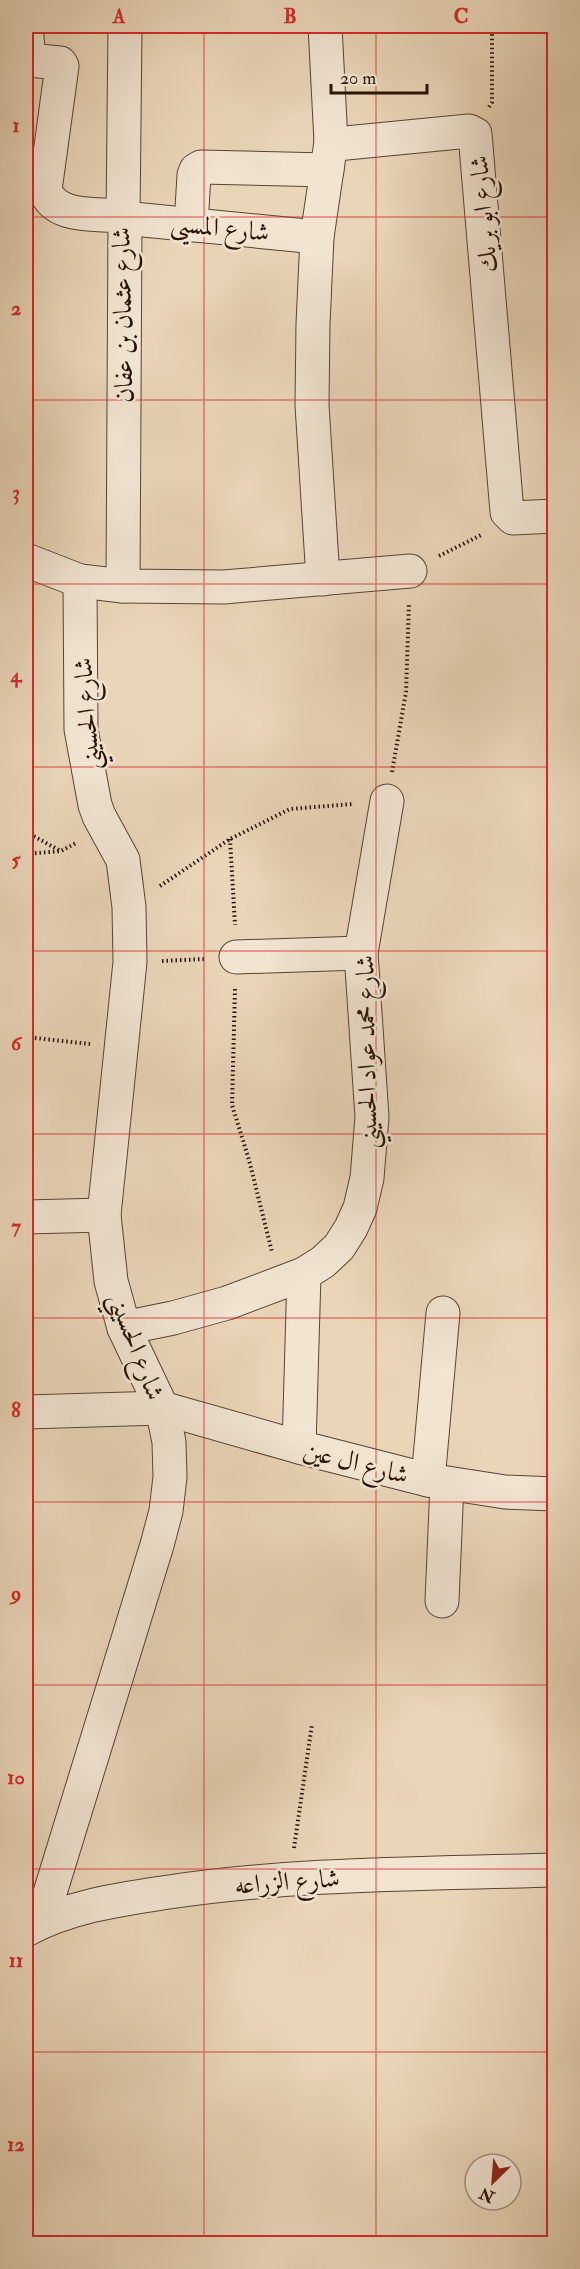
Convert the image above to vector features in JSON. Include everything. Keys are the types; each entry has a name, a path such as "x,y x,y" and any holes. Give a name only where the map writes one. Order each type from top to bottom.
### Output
{"street":[{"name":"شارع عثمان بن عفان","path":"26,26 29,60 60,63 62,66 45,190 48,197 59,208 66,211 123,218 125,224 123,586"},
{"path":"123,218 125,26"},
{"path":"323,579 312,405 318,237 329,156 325,26"},
{"name":"شارع ابو بريك","path":"191,225 194,175 201,167 329,156 336,144 469,131 475,134 507,512 513,518"},
{"name":"شارع المسيى","path":"123,218 318,237"},
{"path":"513,518 555,516"},
{"path":"26,560 80,582 123,586 224,587 410,571"},
{"name":"شارع الحسيني","path":"33,1927 166,1511 170,1477 168,1442 162,1408 124,1328 111,1281 104,1215 130,962 129,907 123,861 95,805 81,729 80,582"},
{"name":"شارع محمد عواد الحسيني","path":"124,1328 195,1312 292,1279 331,1255 351,1228 360,1208 367,1178 372,1117 362,953 387,801"},
{"path":"236,957 362,953"},
{"path":"26,1217 104,1215"},
{"path":"292,1279 298,1447"},
{"path":"442,1601 437,1482 443,1313"},
{"name":"شارع ال عين","path":"26,1412 162,1408 298,1447 437,1482 505,1492 555,1494"},
{"name":"شارع الزراعه","path":"33,1927 81,1908 114,1900 190,1889 290,1879 555,1870"}],"path":[{"path":"475,134 492,102 492,26"},
{"path":"129,907 230,838 290,809 387,801 406,692 410,571 513,518"},
{"path":"26,854 61,851 105,827"},
{"path":"26,832 61,851"},
{"path":"230,838 236,957 232,1105 249,1160 292,1279"},
{"path":"130,962 236,957"},
{"path":"26,1037 121,1048"},
{"path":"290,1879 312,1724"}]}
